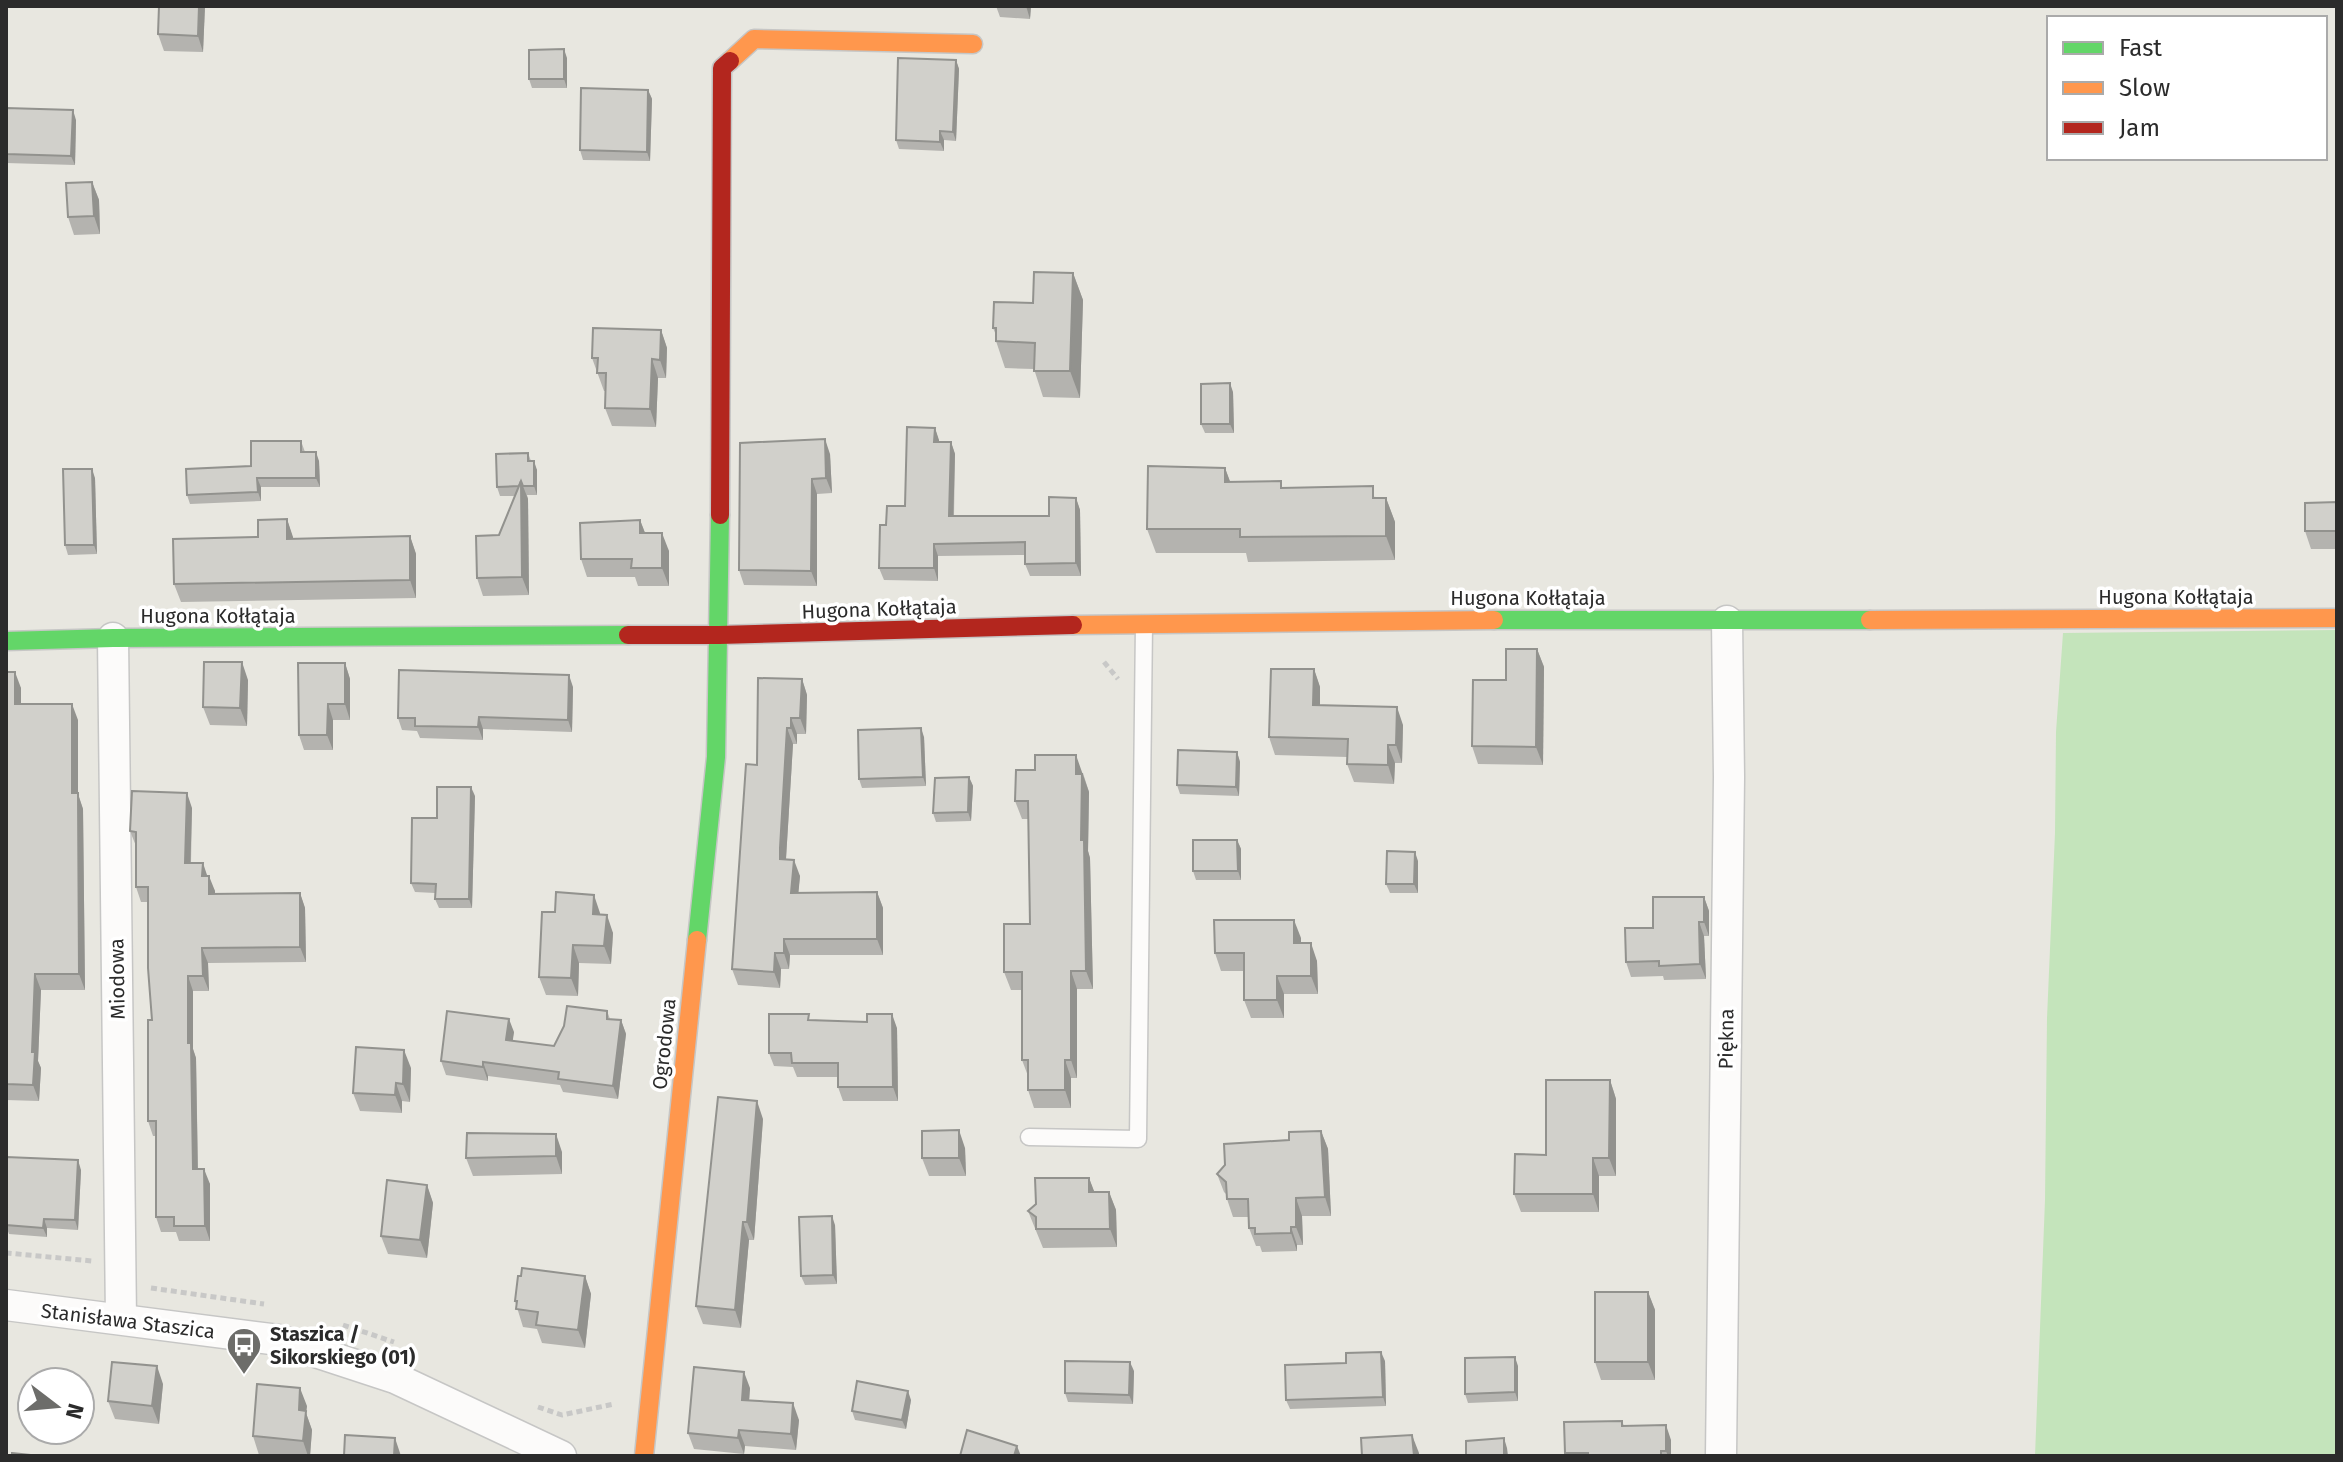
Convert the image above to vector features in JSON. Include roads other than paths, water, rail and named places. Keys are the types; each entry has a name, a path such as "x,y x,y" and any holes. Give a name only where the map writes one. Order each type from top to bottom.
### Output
{"street":[{"path":"719,635 722,68 754,39 973,44"},
{"name":"Hugona Kołłątaja","path":"6,641 719,635 1144,623 2337,618"},
{"name":"Piękna","path":"1721,1456 1729,777 1727,621"},
{"name":"Ogrodowa","path":"644,1456 716,757 719,635"},
{"name":"Miodowa","path":"113,638 121,1319"},
{"name":"Stanisława Staszica","path":"6,1305 279,1340 395,1378 561,1456"}],"lane":[{"path":"1029,1137 1138,1139 1144,623"}],"place":[{"name":"Staszica / Sikorskiego (01)","path":"244,1376"}]}
